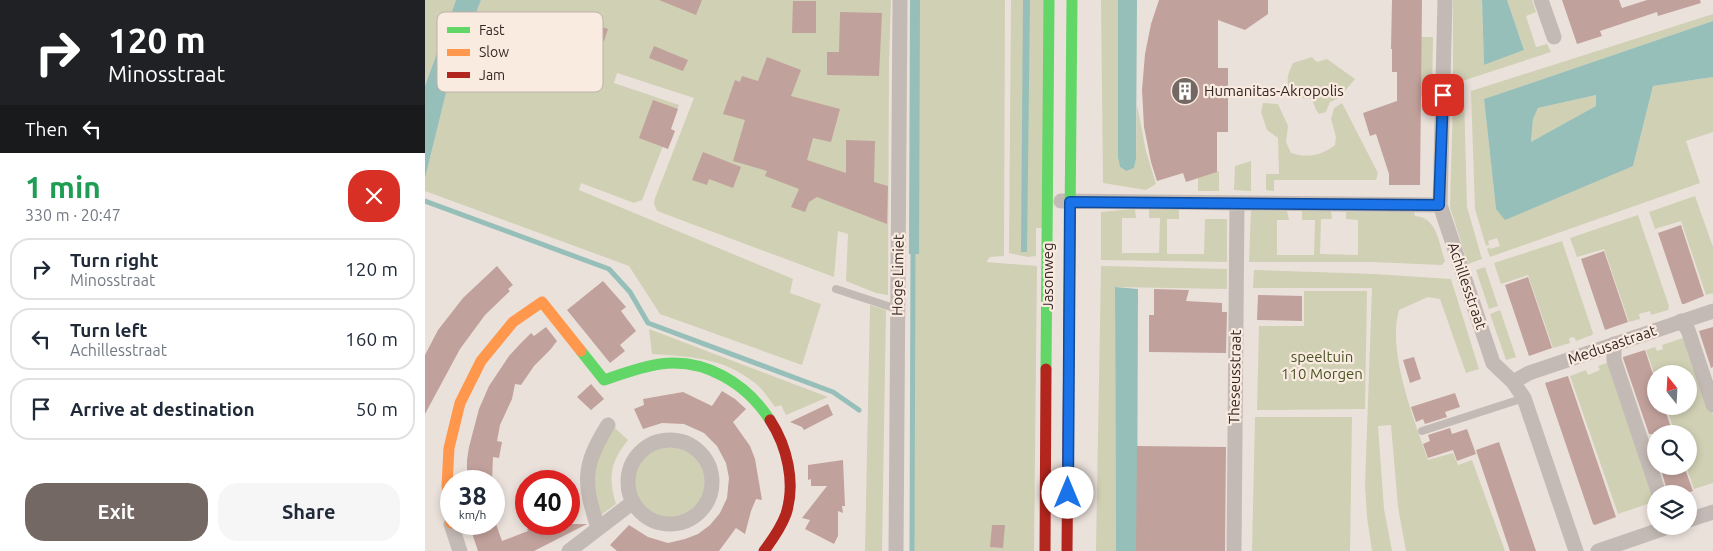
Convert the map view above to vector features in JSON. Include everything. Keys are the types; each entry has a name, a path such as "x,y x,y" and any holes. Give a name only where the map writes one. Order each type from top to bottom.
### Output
{"street":[{"name":"Hoge Limiet","path":"896,551 900,0"},
{"name":"Jasonweg","path":"1045,551 1049,0"},
{"name":"Jasonweg","path":"1067,551 1072,0"},
{"name":"Achillesstraat","path":"1445,0 1439,205 1493,363 1513,382 1523,398 1576,551"},
{"path":"1541,0 1553,37"},
{"path":"1047,201 1439,205"},
{"name":"Theseusstraat","path":"1233,551 1237,203"},
{"path":"448,470 449,448 460,403 481,362 513,322 542,302 604,380 649,364 679,363 714,369 744,388 772,421 784,446 790,473 789,501 781,528 764,551"},
{"name":"Medusastraat","path":"1513,382 1529,373 1713,311"},
{"path":"1681,322 1688,330 1713,405"},
{"path":"1614,344 1614,360 1656,485"},
{"path":"599,528 588,493 587,470 596,443 607,425"},
{"path":"672,440 685,442 697,449 706,459 711,470 713,482 711,493 707,504 699,513 686,522 671,525 656,522 642,514 633,502 629,491 628,479 631,467 637,456 646,448 658,442 672,440"},
{"path":"571,550 633,502"},
{"path":"1697,517 1713,512"},
{"path":"1598,551 1647,534"},
{"path":"455,535 460,551"}],"lane":[{"path":"835,289 897,310"},
{"path":"1422,431 1523,398"}],"green space":[{"path":"425,0 456,0 452,12 437,12 437,53 425,86"},
{"path":"481,0 891,0 888,295 876,293 846,281 848,234 838,231 834,277 657,211 654,203 655,198 694,98 617,73 614,83 679,105 642,200 634,203 581,183 579,190 793,279 790,293 821,304 802,365 660,314 629,266 425,191 425,178 446,92 603,92 603,12 476,12"},
{"path":"915,0 1005,0 1004,256 990,257 986,262 1037,266 1034,551 910,551"},
{"path":"1011,0 1045,0 1043,228 1036,228 1036,256 1028,257 1009,253"},
{"path":"1101,0 1118,0 1118,159 1120,167 1125,171 1134,168 1136,159 1137,105 1146,151 1156,184 1146,190 1103,183"},
{"path":"1453,0 1482,0 1484,65 1524,50 1507,0 1532,0 1536,12 1526,16 1536,47 1547,44 1551,52 1453,84"},
{"path":"1713,14 1713,21 1484,99 1496,209 1633,166 1653,86 1713,77 1713,132 1686,141 1700,183 1490,257 1487,249 1500,246 1497,238 1488,241 1489,245 1486,246 1475,209 1471,91"},
{"path":"1421,37 1433,37 1432,92 1421,97"},
{"path":"1312,57 1317,62 1327,59 1355,79 1339,98 1330,102 1326,112 1319,114 1312,99 1292,97 1288,84 1288,76 1293,63"},
{"path":"1464,94 1467,207 1482,259 1468,264 1450,207 1453,98"},
{"path":"1596,95 1596,106 1531,143 1533,119 1538,108"},
{"path":"1263,103 1278,104 1288,126 1286,142 1291,153 1308,156 1324,152 1335,145 1336,137 1331,119 1334,108 1342,103 1378,173 1376,180 1274,180 1274,191 1266,190 1266,174 1279,174 1278,138 1267,130 1261,112"},
{"path":"1251,161 1251,191 1234,190 1235,166"},
{"path":"1219,171 1219,191 1198,191 1198,178"},
{"path":"1695,196 1713,247 1713,293 1706,295 1681,221 1655,229 1649,212"},
{"path":"1135,209 1136,218 1122,218 1122,253 1159,253 1160,218 1149,218 1149,209 1179,209 1179,219 1167,219 1167,254 1204,254 1205,219 1227,219 1227,262 1101,260 1101,212"},
{"path":"1251,210 1287,211 1289,220 1277,220 1277,255 1314,255 1315,220 1302,220 1302,211 1331,211 1332,219 1321,219 1320,254 1358,255 1358,220 1346,219 1346,212 1414,212 1415,216 1422,217 1433,226 1445,261 1442,265 1371,262 1249,262"},
{"path":"1638,215 1669,306 1668,310 1651,315 1650,311 1639,314 1640,319 1629,322 1604,249 1577,257 1570,238"},
{"path":"1562,241 1593,333 1576,341 1574,337 1569,338 1570,343 1553,348 1528,275 1501,284 1494,263"},
{"path":"1101,266 1227,269 1227,289 1115,287 1116,551 1096,551"},
{"path":"1485,267 1498,306 1489,309 1476,270"},
{"path":"1254,270 1451,279 1479,369 1466,373 1440,299 1428,297 1399,310 1396,327 1399,365 1428,460 1453,453 1458,465 1472,460 1505,551 1406,551 1398,507 1391,425 1378,426 1384,509 1392,551 1372,551 1365,486 1372,288 1253,288"},
{"name":"speeltuin 110 Morgen","path":"1304,291 1367,291 1365,409 1257,410 1259,326 1304,326"},
{"path":"870,305 886,310 882,551 865,551"},
{"path":"1500,310 1516,357 1506,360 1490,314"},
{"path":"649,329 828,397 786,415 781,405 775,407 758,385 731,368 706,360 652,354"},
{"path":"1686,337 1696,365 1651,365 1646,350 1655,347 1657,351 1663,349 1662,345"},
{"path":"1610,362 1651,485 1647,485 1647,504 1618,514 1570,376 1586,370 1588,375 1600,370 1598,366"},
{"path":"1697,369 1713,415 1713,483 1697,488 1697,485 1693,485 1689,475 1697,475 1697,425 1672,425 1669,415 1697,415"},
{"path":"1255,417 1352,417 1350,551 1252,551"},
{"path":"615,428 628,440 617,456 612,470 613,495 616,504 601,515 593,476 598,453"},
{"path":"677,447 690,453 699,462 703,468 705,482 703,496 695,507 684,515 663,517 656,515 645,507 637,496 635,475 637,468 645,457 656,449"}],"water":[{"path":"456,0 481,0 476,12 452,12"},
{"path":"910,0 920,0 919,254 909,254"},
{"path":"1023,0 1030,0 1027,252 1021,252"},
{"path":"1118,0 1137,0 1136,159 1134,168 1126,171 1120,167 1118,158"},
{"path":"1482,0 1507,0 1524,50 1484,65"},
{"path":"1713,21 1713,77 1653,86 1633,166 1505,220 1496,209 1484,99","holes":["1596,95 1596,106 1531,142 1533,119 1538,108"]},
{"path":"437,53 437,92 446,92 425,178 425,153 425,86"},
{"path":"1115,287 1138,289 1137,551 1116,551"}],"building":[{"path":"659,0 702,0 696,15"},
{"name":"Humanitas-Akropolis","path":"1159,0 1268,0 1268,14 1245,30 1218,20 1218,68 1228,68 1228,132 1217,132 1217,172 1186,182 1183,173 1157,181 1144,127 1142,90 1145,54 1151,24"},
{"path":"1392,0 1422,0 1420,185 1389,185 1389,174 1376,134 1370,136 1363,113 1397,101 1397,72 1392,72"},
{"path":"1562,0 1619,0 1622,8 1647,0 1700,0 1701,3 1658,16 1657,12 1600,31 1602,36 1577,44"},
{"path":"793,1 816,1 816,33 792,33"},
{"path":"840,12 882,13 879,76 827,75 827,52 839,52"},
{"path":"603,27 608,29 603,41"},
{"path":"654,46 688,60 683,71 649,58"},
{"path":"767,57 801,70 791,96 840,109 831,142 813,138 807,160 846,173 846,140 875,141 874,182 888,186 887,224 817,197 809,202 805,212 791,207 799,189 765,176 767,171 733,161 745,120 723,114 735,80 740,82 742,76 758,81"},
{"path":"653,100 678,109 671,129 675,131 668,149 639,138"},
{"path":"703,152 741,167 733,188 709,179 707,185 692,180"},
{"path":"1681,225 1704,296 1684,304 1682,304 1658,233"},
{"path":"1604,251 1628,322 1605,330 1581,259"},
{"path":"497,266 513,285 508,289 510,291 485,315 460,349 425,414 425,355 438,330 463,298"},
{"path":"1528,277 1552,348 1529,356 1505,285"},
{"path":"603,281 626,307 621,311 636,331 620,345 625,351 610,363 567,310"},
{"path":"1154,289 1189,290 1186,301 1222,303 1222,312 1227,312 1226,353 1149,352 1149,315 1154,315"},
{"path":"1258,295 1302,296 1302,321 1257,320"},
{"path":"546,327 557,341 534,366 521,385 515,384 512,399 500,425 497,441 502,442 499,458 493,457 492,470 467,470 469,447 479,409 489,386 509,356 531,333 534,336"},
{"path":"1713,327 1713,367 1711,368 1699,331"},
{"path":"1645,350 1650,365 1647,365 1647,415 1667,415 1670,425 1647,425 1647,428 1623,357"},
{"path":"1414,357 1421,379 1410,383 1403,360"},
{"path":"1568,376 1616,517 1595,525 1593,524 1545,383"},
{"path":"591,384 604,399 591,410 577,397"},
{"path":"722,391 746,409 733,422 750,446 755,459 762,500 756,499 745,534 736,528 719,551 617,551 610,545 629,525 648,537 668,543 698,534 710,525 720,513 727,498 729,478 726,463 717,446 704,433 684,424 662,423 643,429 634,409 644,405 643,399 683,392 712,406"},
{"path":"1455,393 1460,407 1445,412 1447,417 1425,424 1423,419 1416,422 1411,407"},
{"path":"828,404 833,415 804,430 802,427 790,422"},
{"path":"1450,428 1452,434 1467,429 1476,454 1457,461 1453,450 1428,458 1423,444 1430,441 1428,435"},
{"path":"1499,442 1536,551 1510,551 1476,450"},
{"path":"1137,446 1226,447 1225,551 1136,551"},
{"path":"843,460 845,506 842,506 843,513 838,511 838,536 834,544 805,529 810,520 802,518 827,486 811,486 811,479 808,480 808,465"},
{"path":"1663,475 1687,475 1691,485 1665,485"},
{"path":"992,525 1005,525 1003,548 990,547"},
{"path":"500,535 502,541 518,535 565,535 534,551 478,551 473,536"}],"waterway":[{"path":"425,201 609,269 630,292 648,323 833,392 859,410"},
{"path":"912,551 913,254"}],"traffic: fast":[{"path":"1046,369 1049,0"},
{"path":"1070,221 1072,0"},
{"path":"581,351 604,380 660,364 677,363 708,369 737,384 770,420"}],"traffic: slow":[{"path":"448,470 449,448 460,403 481,361 513,322 542,302 581,351"}],"traffic: jam":[{"path":"1067,551 1070,221"},
{"path":"1045,551 1046,369"},
{"path":"764,551 784,519 790,490 790,477 785,453 770,420"}],"place":[{"name":"Humanitas-Akropolis","path":"1185,91"}],"route":[{"path":"1068,493 1070,202 1439,205 1443,95"}]}
